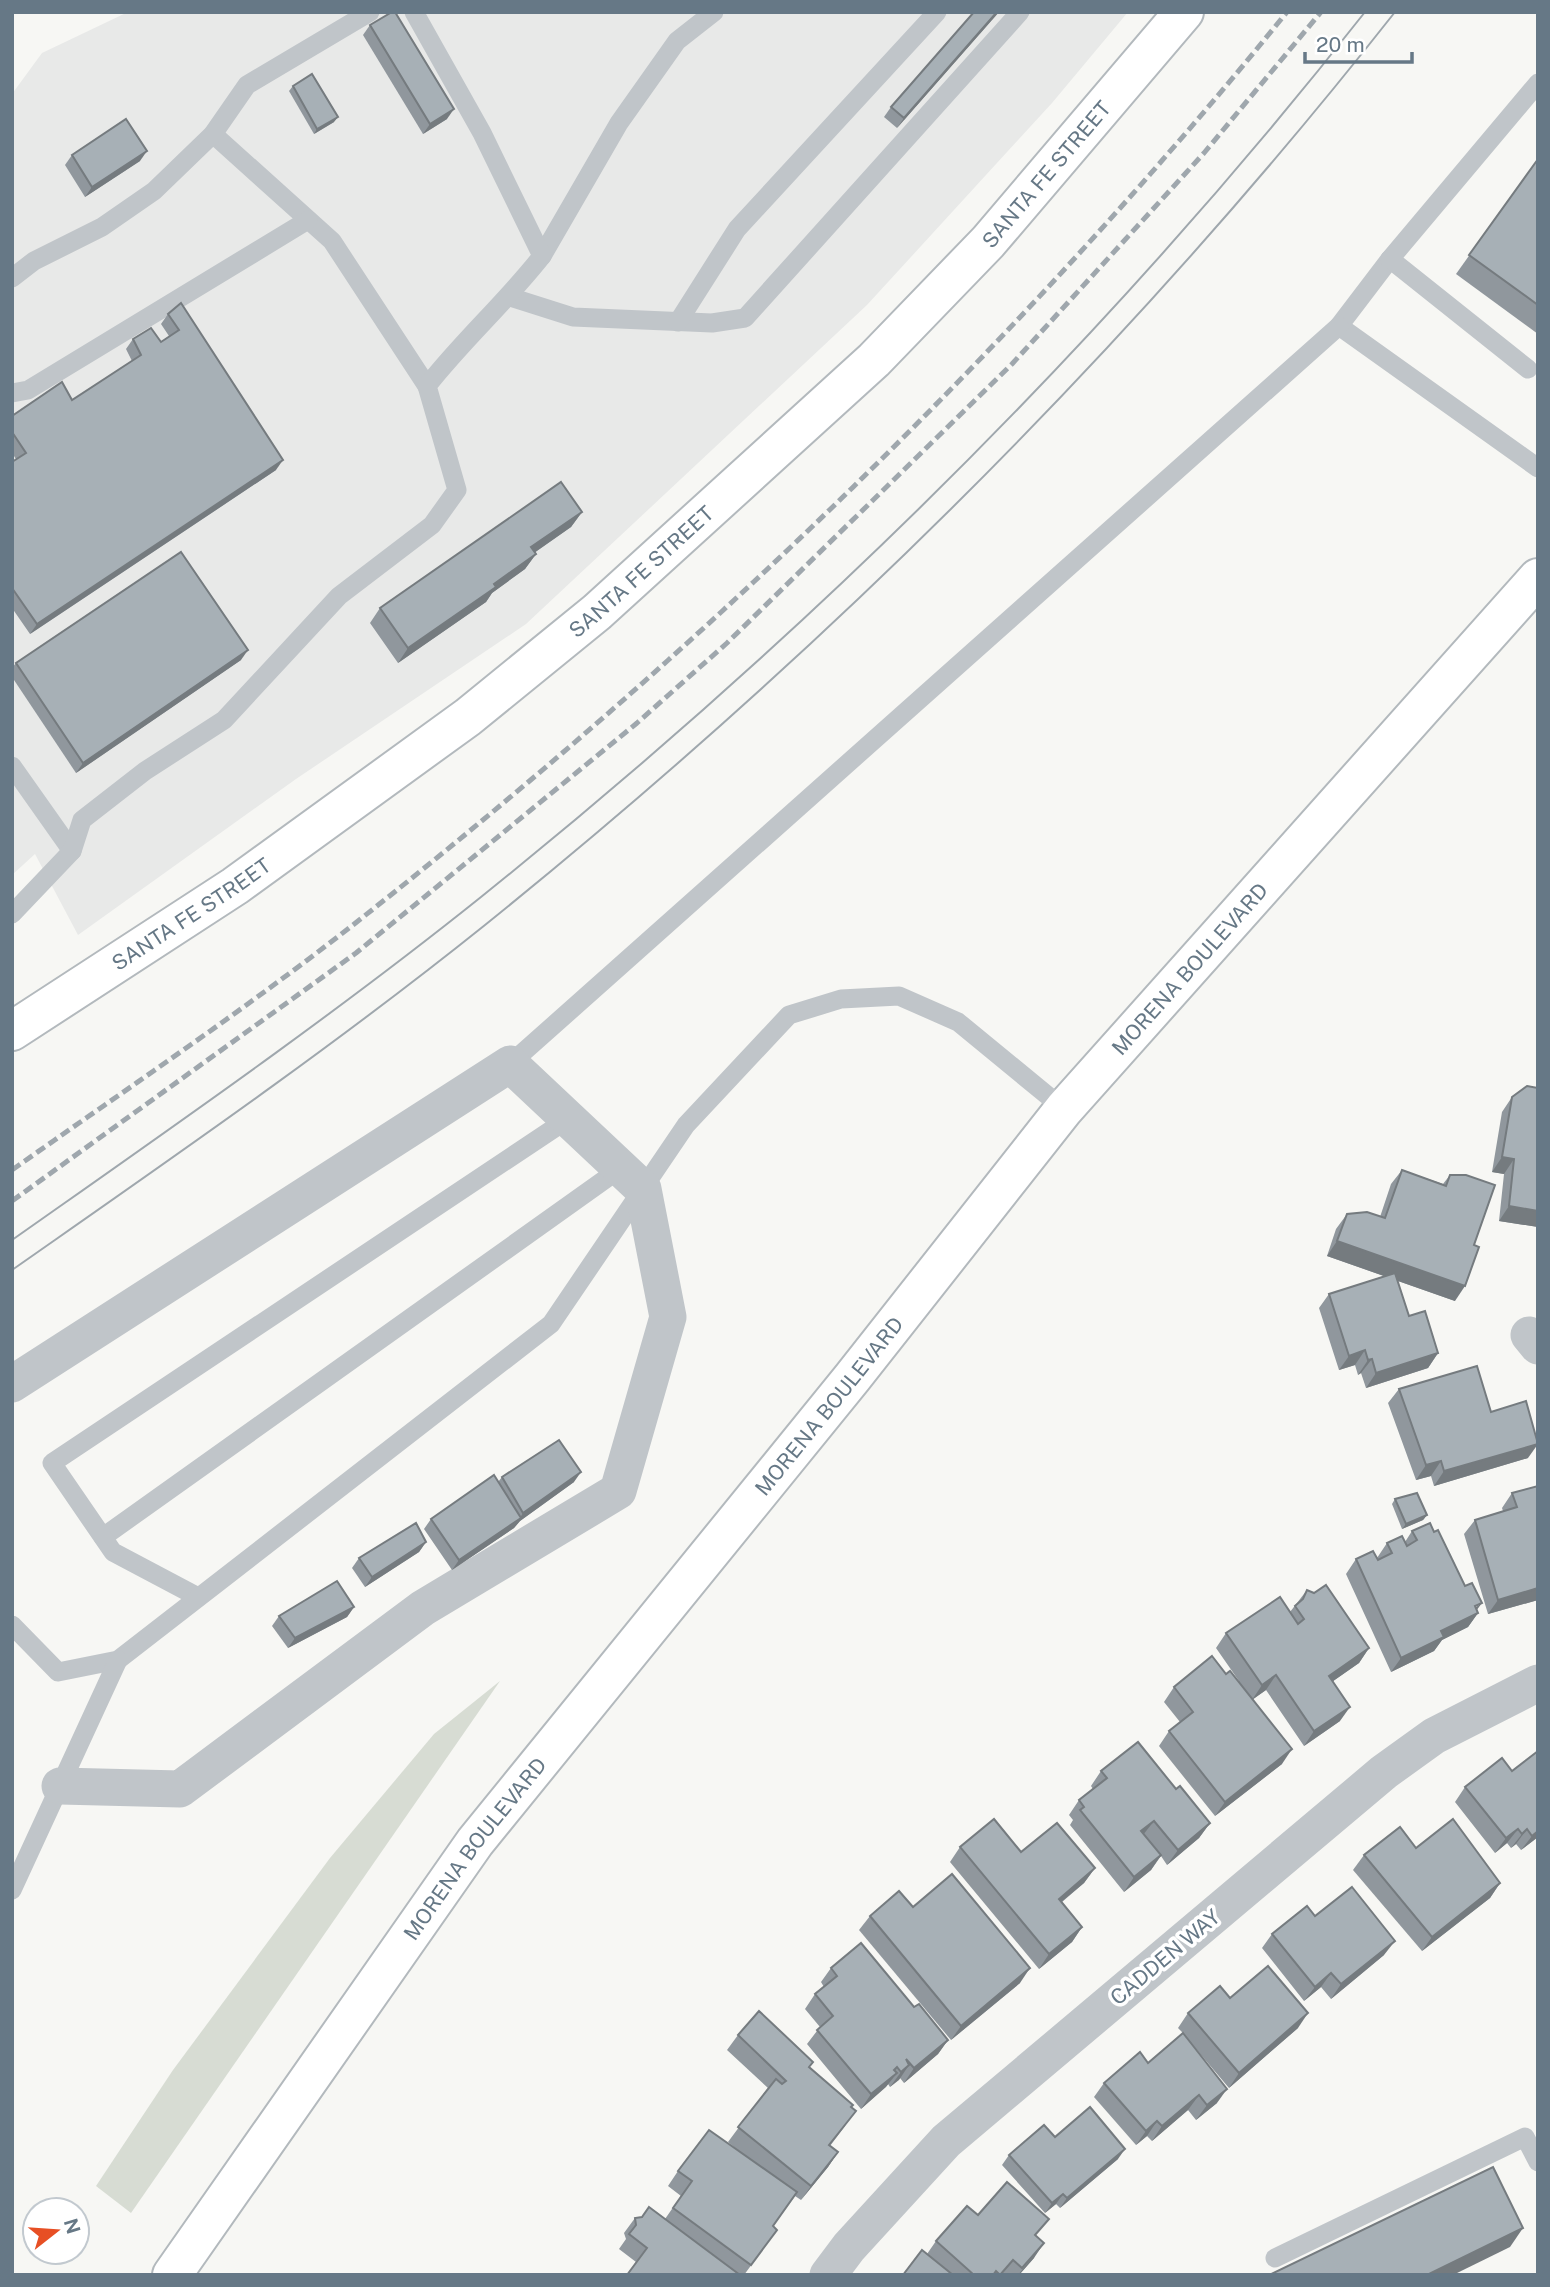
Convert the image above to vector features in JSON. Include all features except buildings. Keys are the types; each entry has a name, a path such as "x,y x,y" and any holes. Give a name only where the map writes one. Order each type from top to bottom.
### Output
{"main road":[{"name":"SANTA FE STREET","path":"12,1031 267,863 468,717 597,612 874,360 988,242 1184,12"},
{"name":"MORENA BOULEVARD","path":"172,2275 475,1842 852,1378 1064,1109 1538,578"}],"street":[{"path":"12,1384 510,1064 632,1178 668,1317 618,1490 423,1608 180,1789 60,1786"},
{"name":"CADDEN WAY","path":"828,2275 849,2247 946,2141 1384,1772 1434,1737 1538,1683"}],"lane":[{"path":"12,278 34,261 102,227 154,191 213,134 247,85 370,12"},
{"path":"414,12 482,133 542,256"},
{"path":"428,386 448,359 510,297 542,256 619,123 677,41 714,12"},
{"path":"678,322 737,229 937,12"},
{"path":"510,297 573,317 712,323 745,318 1020,12"},
{"path":"510,1064 1339,326 1390,259 1538,83"},
{"path":"12,914 72,851 82,820 145,771 224,720 339,596 432,525 457,489 428,386 332,242 213,134"},
{"path":"12,393 27,390 308,220"},
{"path":"1390,259 1528,369"},
{"path":"1339,326 1538,468"},
{"path":"12,766 72,851"},
{"path":"103,1537 632,1178 686,1125 789,1015 841,999 899,996 958,1022 1064,1109"},
{"path":"198,1597 113,1552 52,1463 569,1119"},
{"path":"12,1625 58,1672 118,1660 551,1324 632,1178"},
{"path":"12,1890 118,1660"},
{"path":"1275,2258 1532,2136 1538,2162"}],"shaded area":[{"path":"128,12 1128,12 1052,103 867,305 526,624 296,779 78,935 35,854 12,875 12,94 42,53"},
{"path":"500,1681 131,2213 96,2186 173,2070 330,1858 434,1734"}],"tram line":[{"path":"12,1240 250,1072 424,942 602,797 720,695 948,480 1058,367 1164,252 1365,12"},
{"path":"12,1270 252,1101 428,970 609,822 731,716 850,607 1078,379 1187,260 1293,137 1395,12"}],"railway":[{"path":"12,1170 230,1017 358,921 485,819 730,604 848,492 963,377 1074,259 1182,137 1287,12"},
{"path":"12,1201 356,953 637,723 727,643 1012,364 1204,153 1321,12"}]}
